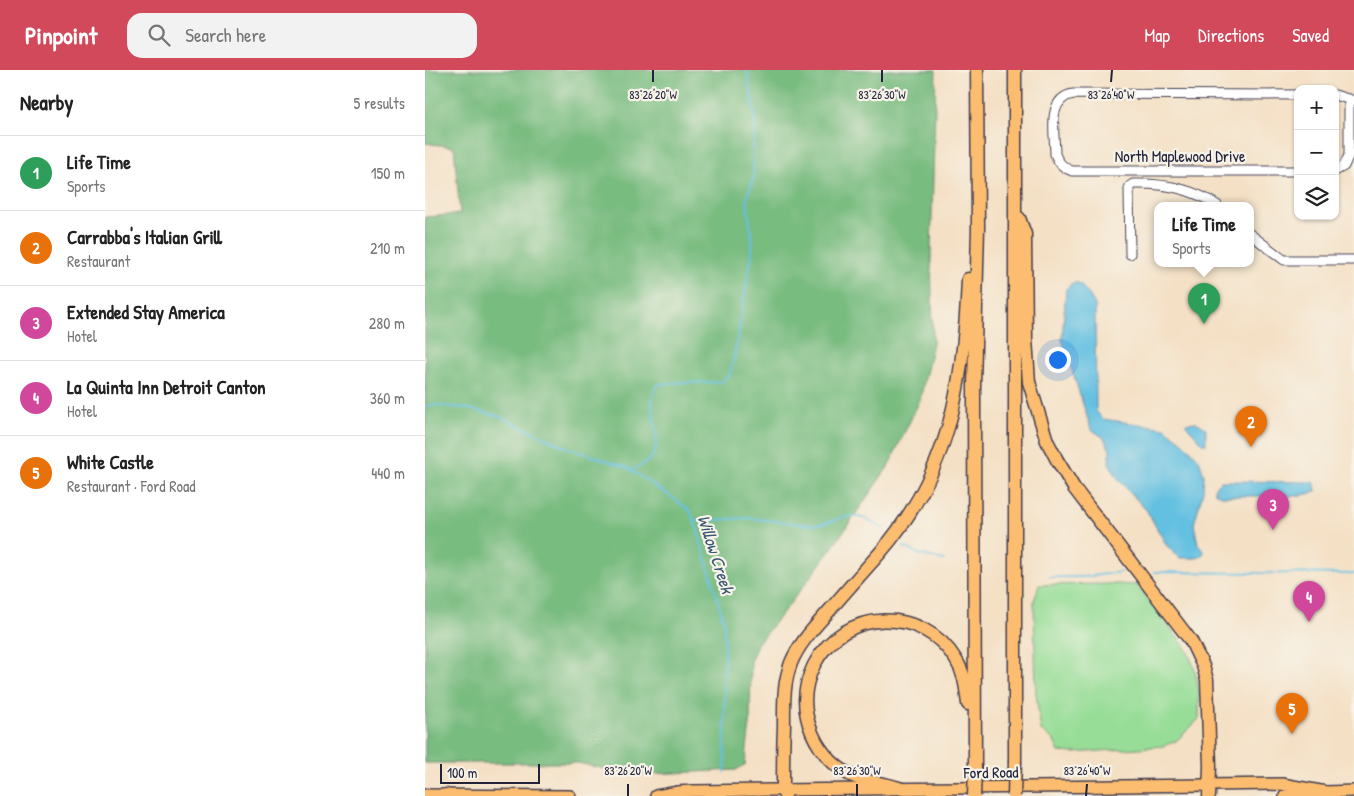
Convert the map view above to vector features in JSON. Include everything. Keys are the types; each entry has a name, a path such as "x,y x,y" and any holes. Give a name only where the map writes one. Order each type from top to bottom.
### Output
{"highway":[{"path":"974,796 973,386 978,228 977,70"},
{"path":"1014,796 1015,70"},
{"path":"1016,208 1025,234 1026,339 1029,382 1040,420 1053,454 1065,476 1191,641 1198,653 1203,666 1208,694 1209,790"},
{"path":"784,793 784,692 792,662 813,629 881,552 909,515 944,443 959,385 965,331 969,253 978,228"},
{"path":"902,789 889,784 864,780 845,772 825,754 815,740 809,725 806,712 806,691 812,669 825,648 842,633 853,627 876,620 898,621 923,629 942,642 957,661 965,683 969,740 975,755"}],"main road":[{"name":"Ford Road","path":"656,796 678,792 784,793 902,789 1209,790 1282,784 1326,792"},
{"name":"Ford Road","path":"1285,796 1354,791"},
{"path":"425,795 570,796"}],"street":[{"name":"North Maplewood Drive","path":"1294,95 1067,95 1059,102 1055,109 1055,154 1063,168 1072,171 1294,171"},
{"path":"1339,96 1352,99 1349,155 1343,166 1339,168"},
{"path":"1130,254 1129,189 1133,184 1167,186 1198,194 1212,202"},
{"path":"1254,237 1284,260 1354,260"}],"green space":[{"path":"425,70 936,70 931,251 933,343 920,400 888,467 832,548 757,644 751,660 750,724 745,765 736,770 632,775 578,763 425,763 425,217 460,214 454,147 425,143"},
{"path":"1039,585 1137,585 1187,650 1195,670 1199,692 1199,719 1176,741 1163,746 1075,753 1059,752 1053,739 1041,731 1036,694 1034,601"}],"water":[{"path":"1072,283 1079,283 1095,305 1096,411 1103,419 1165,428 1184,443 1199,459 1204,475 1203,491 1194,524 1198,544 1204,553 1197,558 1180,558 1167,546 1147,511 1119,480 1109,463 1110,450 1104,438 1091,429 1062,339 1066,289"},
{"path":"1196,422 1206,428 1206,444 1203,444 1186,425 1186,423"},
{"path":"1221,481 1313,482 1316,492 1298,496 1222,496 1216,494 1214,489"}],"waterway":[{"path":"633,469 646,462 654,454 656,433 652,399 655,388 660,384 667,383 721,382 729,376 733,363 752,254 752,238 747,202 753,180 755,117 747,70"},
{"name":"Willow Creek","path":"425,407 431,405 466,408 498,416 568,448 626,467 690,511 697,528 724,622 725,772"},
{"path":"695,521 748,518 812,525 854,516 866,519 883,529"},
{"path":"904,547 919,554 944,560"},
{"path":"1050,577 1084,577 1121,572"},
{"path":"1154,572 1354,574"}],"place":[{"name":"Life Time","path":"1204,324"},
{"name":"Carrabba's Italian Grill","path":"1251,447"},
{"name":"Extended Stay America","path":"1273,530"},
{"name":"La Quinta Inn Detroit Canton","path":"1309,622"},
{"name":"White Castle","path":"1292,734"}]}
